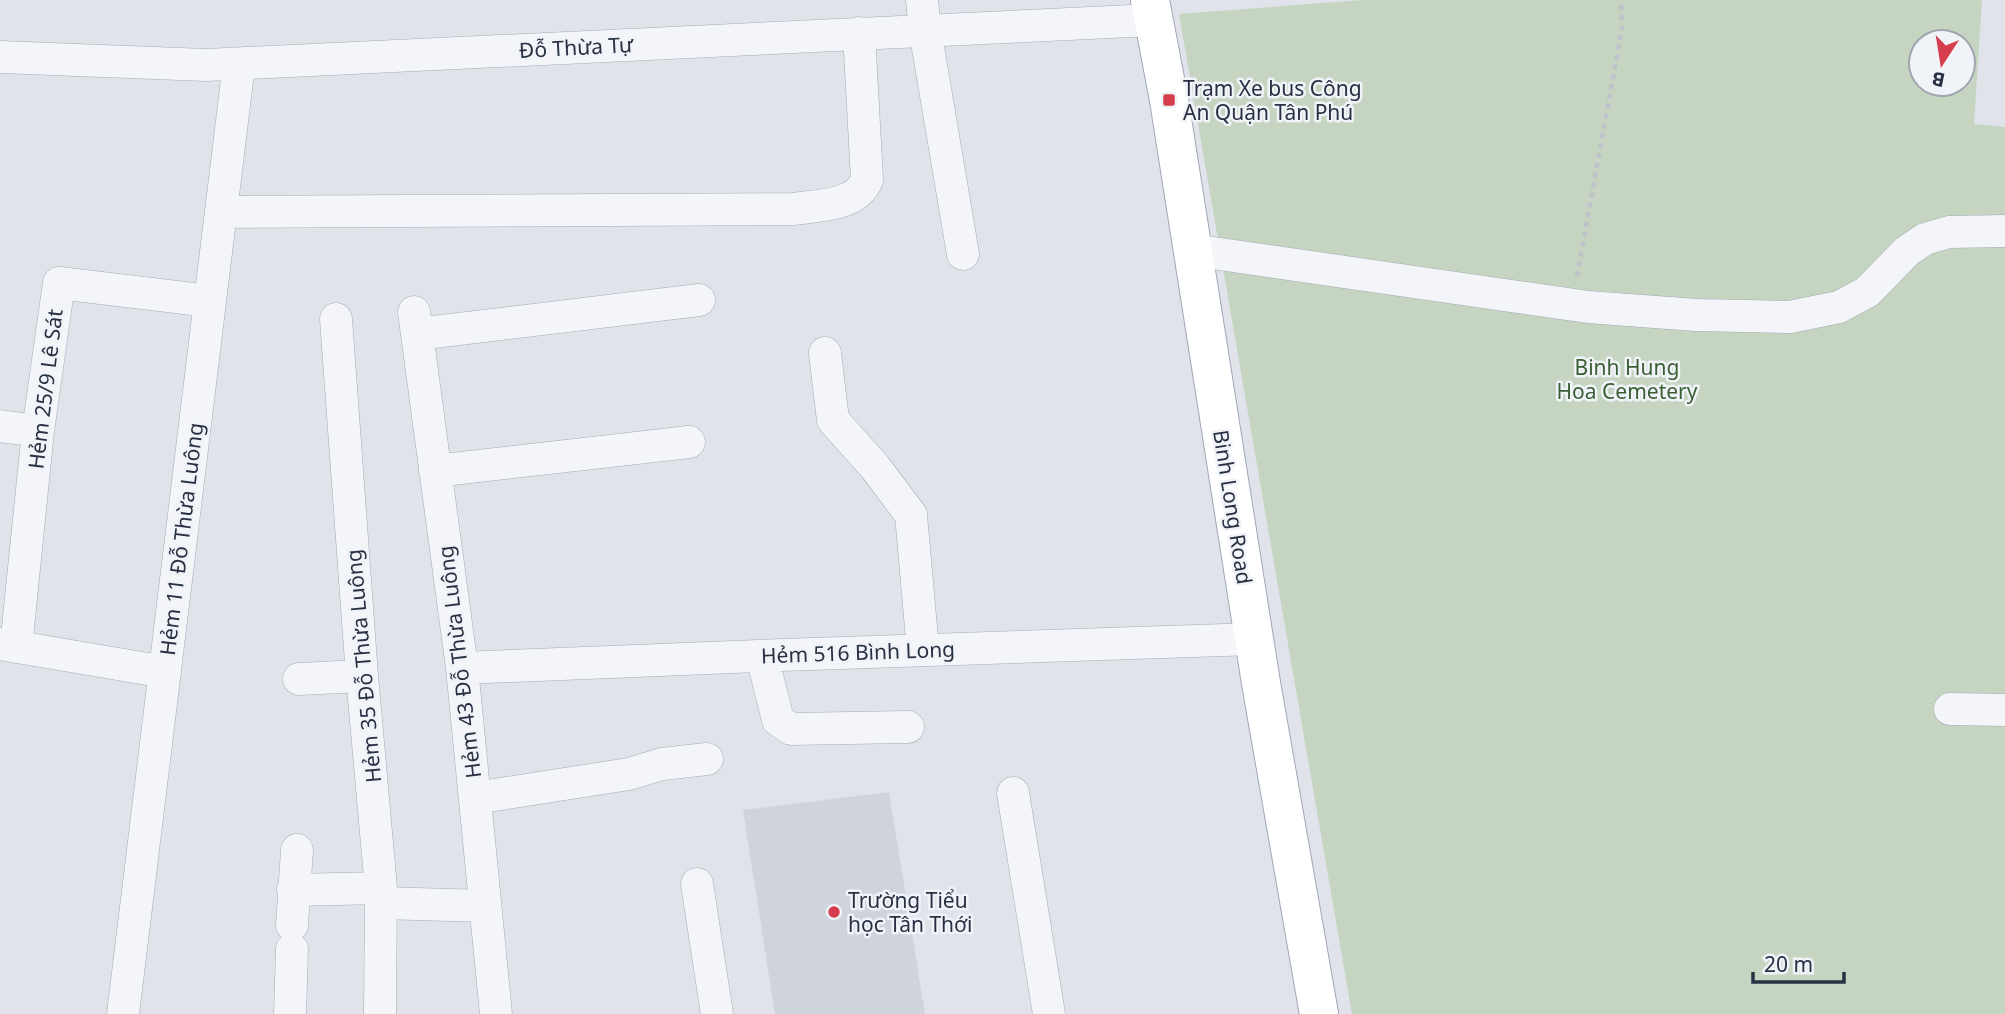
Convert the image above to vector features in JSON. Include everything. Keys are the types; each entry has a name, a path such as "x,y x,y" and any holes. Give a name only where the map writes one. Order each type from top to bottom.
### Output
{"main road":[{"name":"Binh Long Road","path":"1152,10 1169,100 1254,639 1319,1014"}],"street":[{"name":"Đỗ Thừa Tự","path":"0,58 239,64 859,33 924,15 1152,10"},
{"path":"924,15 963,254"},
{"path":"221,212 794,209 845,201 863,190 867,180 859,33"},
{"name":"Hẻm 11 Đỗ Thừa Luông","path":"123,1014 239,64"},
{"path":"1192,250 1572,305 1696,315 1790,317 1839,307 1867,292 1907,251 1925,239 1949,232 2005,231"},
{"name":"Hẻm 25/9 Lê Sát","path":"8,645 59,283 210,301"},
{"name":"Hẻm 43 Đỗ Thừa Luông","path":"496,1014 462,668 415,323 699,300"},
{"name":"Hẻm 35 Đỗ Thừa Luông","path":"336,319 381,895 380,1014"},
{"path":"825,353 833,420 875,467 911,515 923,650"},
{"path":"0,426 38,431"},
{"path":"435,471 690,442"},
{"name":"Hẻm 516 Bình Long","path":"462,668 1254,639"},
{"path":"8,645 165,672"},
{"path":"762,656 778,719 791,729 908,727"},
{"path":"299,680 362,676"},
{"path":"1950,709 2005,710"},
{"path":"475,798 629,774 662,764 707,760"},
{"path":"1013,793 1049,1014"},
{"path":"290,1014 293,890 297,850"},
{"path":"697,884 717,1014"},
{"path":"293,890 381,895 485,906"}],"path":[{"path":"1572,305 1622,28 1620,0"}],"shaded area":[{"name":"Trường Tiểu học Tân Thới","path":"889,792 925,1014 775,1014 743,810"}],"green space":[{"name":"Binh Hung Hoa Cemetery","path":"1362,0 1982,0 1977,78 1977,28 1907,28 1907,98 1976,98 1974,124 2005,127 2005,1014 1352,1014 1179,14"}],"place":[{"name":"Trạm Xe bus Công An Quận Tân Phú","path":"1169,100"},
{"name":"Trường Tiểu học Tân Thới","path":"834,912"}]}
